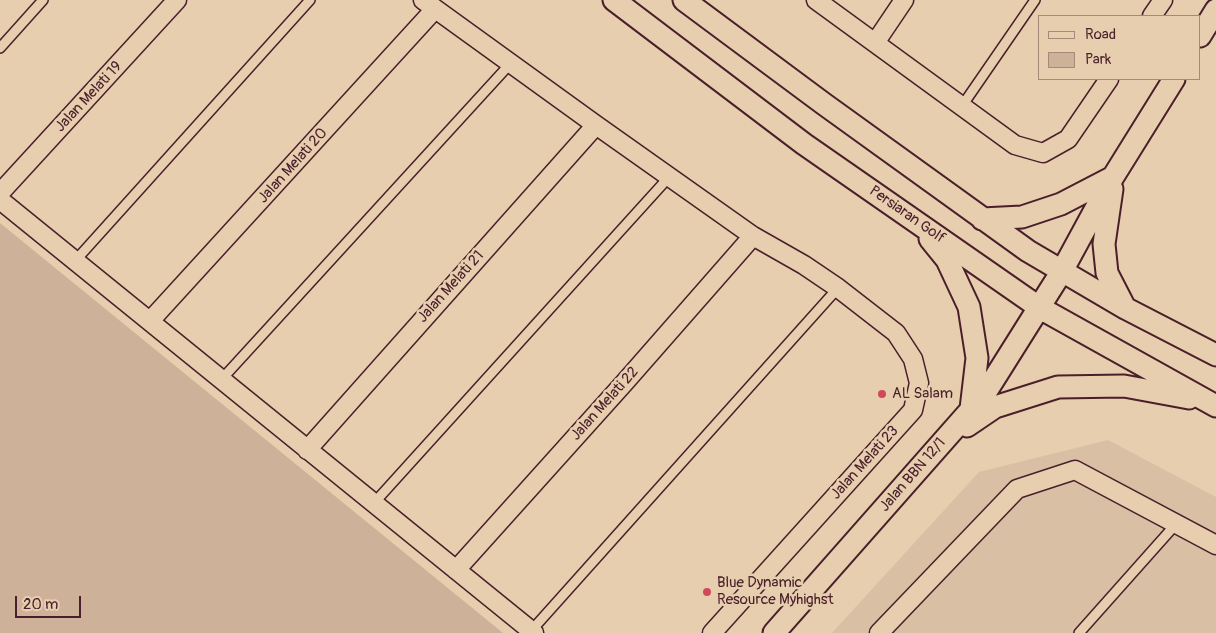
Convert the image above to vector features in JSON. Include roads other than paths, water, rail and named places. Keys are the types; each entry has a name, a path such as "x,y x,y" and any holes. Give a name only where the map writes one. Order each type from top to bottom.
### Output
{"street":[{"name":"Jalan Melati 19","path":"0,194 177,0"},
{"name":"Persiaran Golf","path":"614,0 804,144 1040,308 1211,403"},
{"path":"684,0 1028,251 1125,308 1216,355"},
{"path":"816,0 1015,145 1043,153 1068,139 1108,80"},
{"path":"875,43 904,0"},
{"path":"1153,15 1163,0"},
{"name":"Jalan Melati 23","path":"429,5 753,236 838,288 896,333 913,360 919,383 913,410 712,633"},
{"name":"Jalan Melati 20","path":"150,321 429,5"},
{"path":"1201,34 1216,10"},
{"name":"Jalan BBN 12/1","path":"774,633 984,394 1040,308 1118,170 1173,80"},
{"name":"Jalan Melati 21","path":"307,450 596,125"},
{"path":"982,219 1022,217 1061,204 1118,170"},
{"path":"1118,170 1104,244 1107,272 1125,308"},
{"path":"0,200 532,632"},
{"path":"914,221 947,260 969,307 977,358 971,409"},
{"name":"Jalan Melati 22","path":"456,570 753,236"},
{"path":"941,444 995,407 1058,387 1124,386 1211,403"},
{"path":"879,633 1017,489 1074,470 1216,545"}],"lane":[{"path":"0,48 43,0"},
{"path":"75,261 310,0"},
{"path":"962,106 1035,0"},
{"path":"221,380 510,64"},
{"path":"374,503 669,177"},
{"path":"532,632 838,288"},
{"path":"1079,633 1176,524"}],"place":[{"name":"AL Salam","path":"882,394"},
{"name":"Blue Dynamic Resource Myhighst","path":"707,592"}]}
